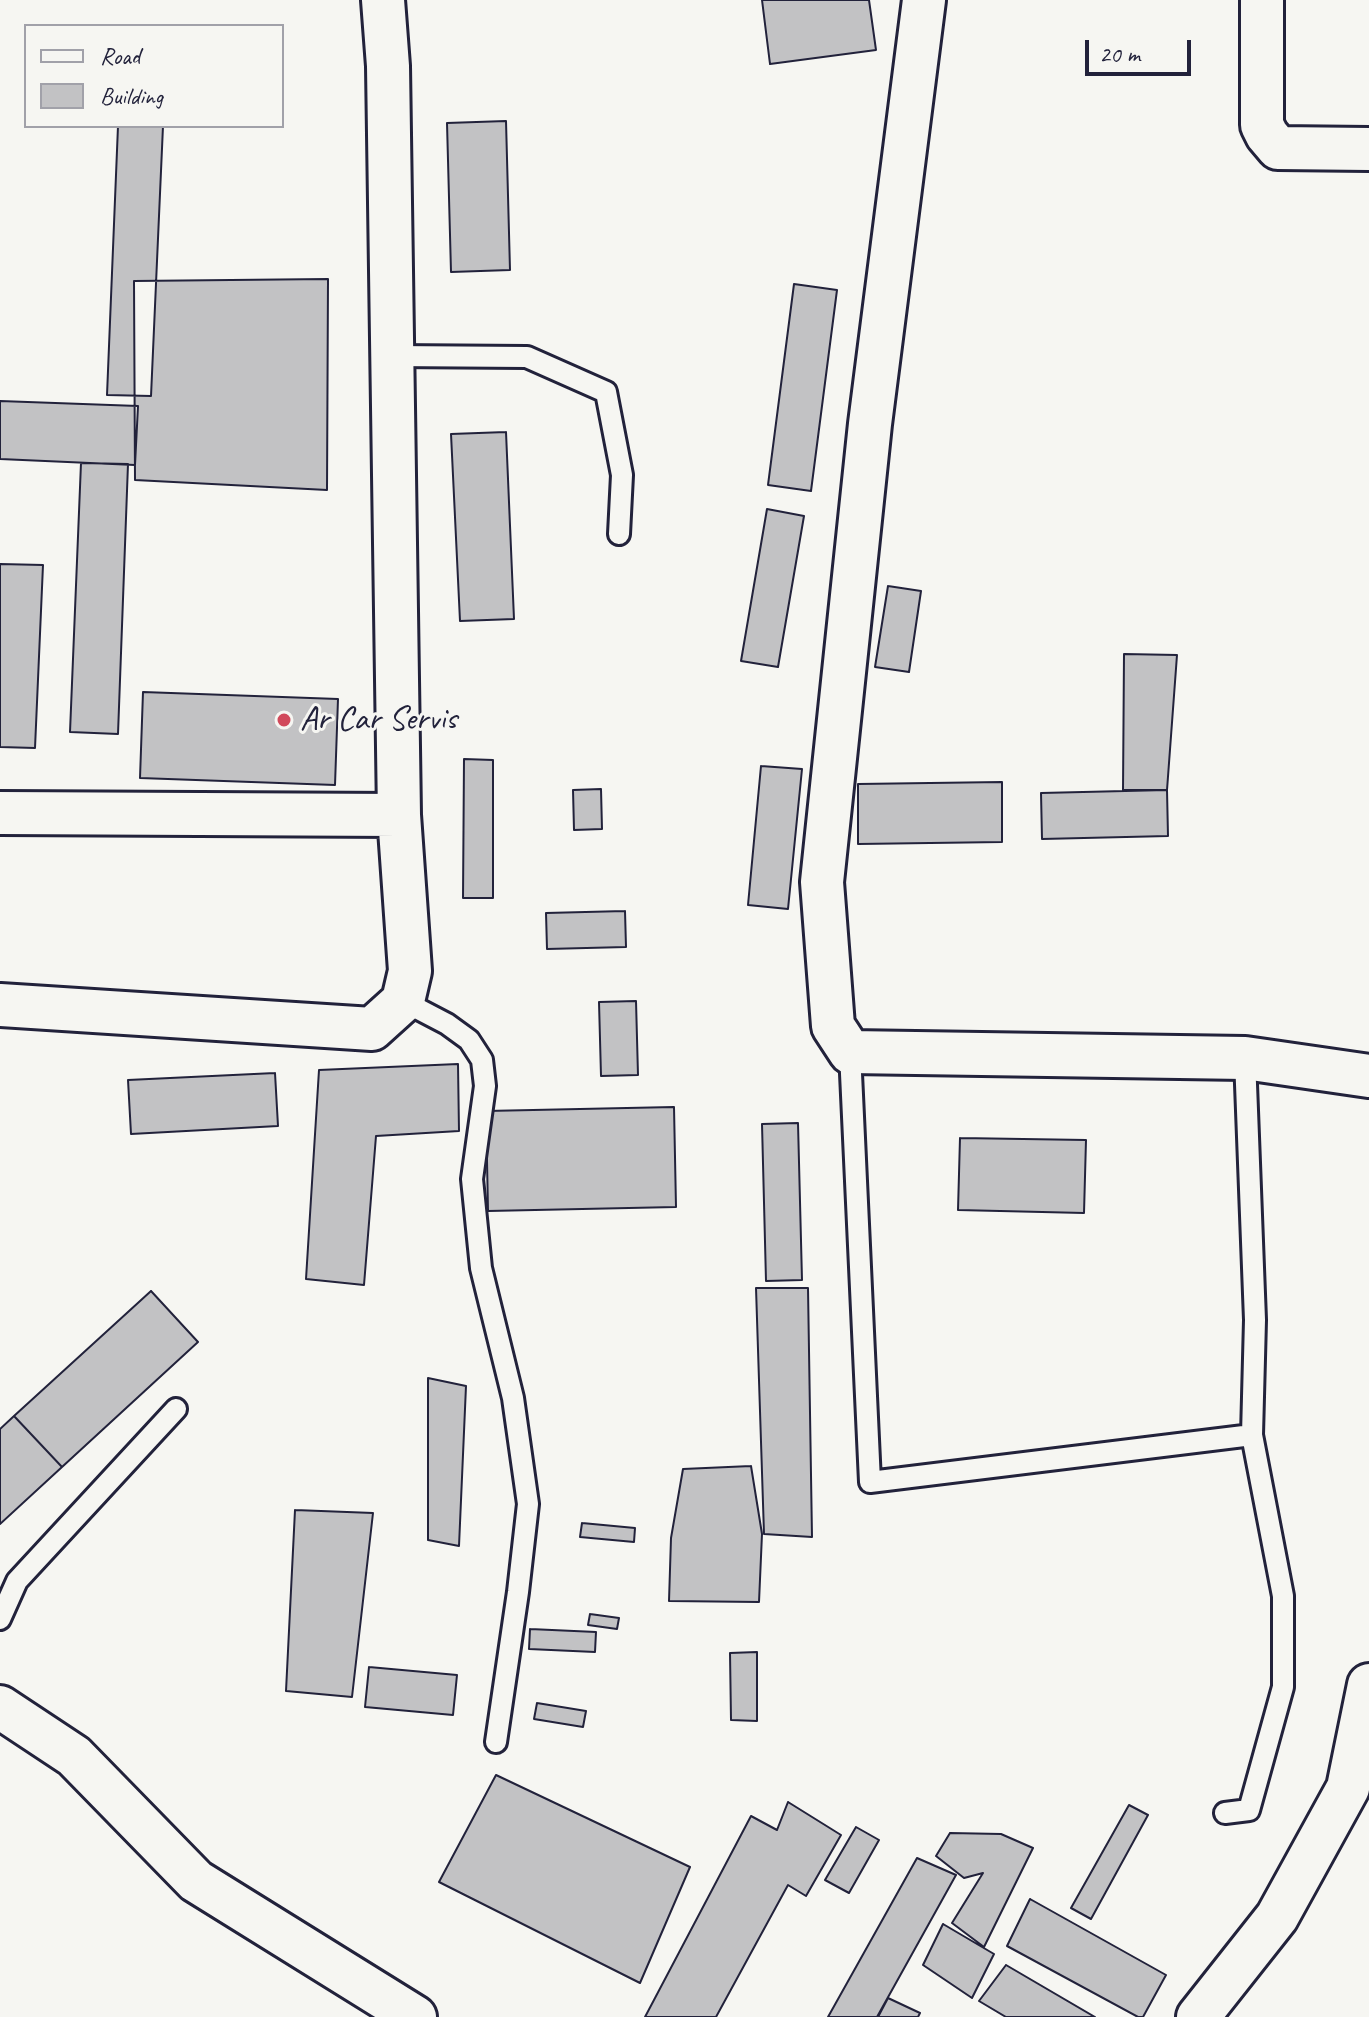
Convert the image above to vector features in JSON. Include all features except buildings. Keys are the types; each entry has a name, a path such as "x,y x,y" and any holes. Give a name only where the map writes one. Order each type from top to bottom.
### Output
{"street":[{"path":"0,1005 372,1029 403,1001 410,971 399,815 388,66 383,0"},
{"path":"924,0 870,424 822,882 833,1026 850,1052 1245,1058 1369,1076"},
{"path":"1262,0 1262,125 1267,135 1278,148 1369,149"},
{"path":"0,813 399,815"},
{"path":"1198,2017 1277,1917 1348,1788 1369,1685"},
{"path":"0,1707 74,1756 196,1881 415,2017"}],"lane":[{"path":"392,356 527,357 606,392 622,475 619,534"},
{"path":"403,1001 447,1024 469,1040 482,1060 485,1086 472,1179 480,1253 513,1398 528,1504 496,1742"},
{"path":"850,1052 870,1482 1252,1435"},
{"path":"1225,1813 1249,1810 1283,1687 1283,1596 1252,1435 1255,1320 1245,1058"},
{"path":"0,1619 17,1581 176,1409"}],"place":[{"name":"Ar Car Servis","path":"284,720"}]}
